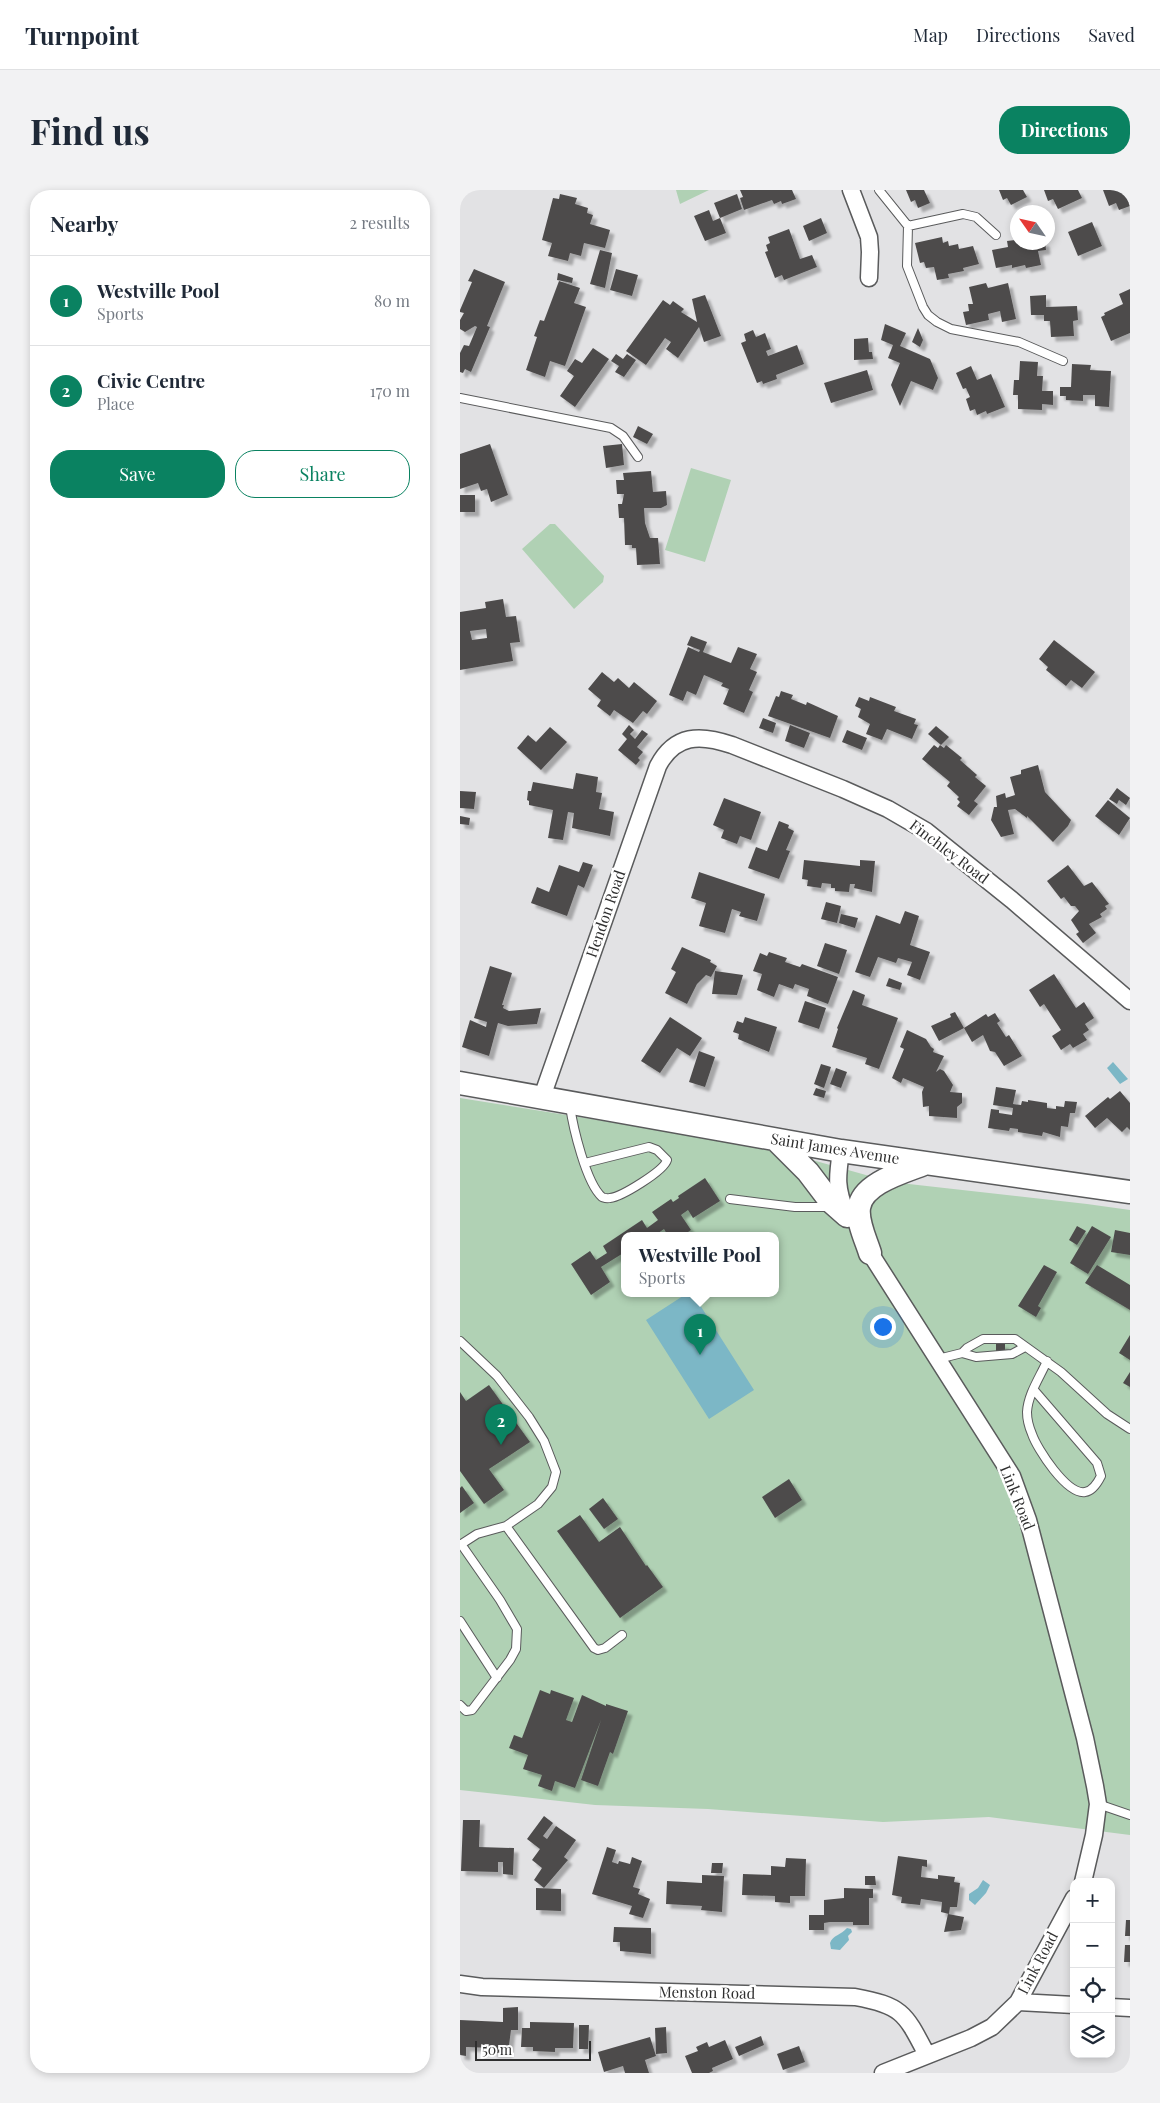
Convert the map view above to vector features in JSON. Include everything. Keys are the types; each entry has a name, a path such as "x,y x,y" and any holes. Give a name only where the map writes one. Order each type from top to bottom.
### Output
{"main road":[{"name":"Saint James Avenue","path":"460,1083 841,1151 1130,1192"},
{"path":"776,1140 808,1172 830,1201 842,1212"},
{"path":"870,1253 860,1218 859,1207 862,1199 879,1181 927,1163"}],"street":[{"path":"851,190 869,237 869,278"},
{"name":"Finchley Road","path":"682,740 700,738 721,741 843,789 912,822 950,849 1130,1001"},
{"name":"Hendon Road","path":"542,1097 658,766 667,751 682,740"},
{"name":"Link Road","path":"841,1151 838,1194 842,1212 1012,1476 1028,1520 1085,1738 1098,1804 1094,1835 1084,1878"},
{"name":"Link Road","path":"884,2073 971,2038 992,2027 1018,2002 1070,1905"},
{"name":"Menston Road","path":"460,1984 482,1987 855,1997 883,2002 902,2014 914,2030 927,2056"},
{"path":"1018,2002 1070,2005"},
{"path":"1115,2007 1130,2008"}],"lane":[{"path":"879,190 908,226 907,266 920,301 928,315 951,329 1019,342 1063,361"},
{"path":"908,226 963,214 976,217 996,235"},
{"path":"460,398 611,428 622,436 638,457"},
{"path":"570,1102 574,1130 585,1163 594,1190 606,1198 611,1198 646,1180 664,1167 667,1160 657,1150 649,1147 585,1163"},
{"path":"730,1199 842,1212"},
{"path":"962,1354 967,1348 983,1339 1015,1339 1047,1361 1107,1414 1130,1428"},
{"path":"460,1341 497,1376 529,1417 544,1441 556,1472 552,1487 545,1497 506,1526 477,1534 461,1545 500,1600 517,1629 516,1650 497,1678 472,1710 466,1711 460,1706"},
{"path":"938,1359 962,1354 976,1357 1012,1354 1025,1347"},
{"path":"1034,1390 1092,1456 1101,1471 1101,1476 1091,1489 1085,1492 1079,1491 1064,1482 1052,1468 1032,1435 1027,1410 1034,1390 1047,1361"},
{"path":"506,1526 594,1648 598,1650 605,1648 622,1635"},
{"path":"460,1621 497,1678"},
{"path":"1098,1804 1130,1815"}],"green space":[{"path":"676,190 709,190 680,204"},
{"path":"691,468 731,480 705,562 665,550"},
{"path":"550,524 555,524 604,576 603,582 574,609 522,549"},
{"path":"460,1098 762,1146 891,1182 1130,1210 1130,1835 989,1817 883,1822 708,1809 595,1805 460,1790"}],"water":[{"path":"1113,1062 1128,1079 1120,1084 1107,1068"},
{"path":"681,1297 695,1297 754,1390 709,1419 646,1320"},
{"path":"983,1880 990,1885 986,1893 975,1905 969,1900 969,1894 978,1888"},
{"path":"847,1928 851,1929 852,1932 848,1936 849,1940 840,1950 831,1949 831,1940"}],"building":[{"path":"740,190 792,190 796,199 782,204 781,201 774,204 772,200 744,210 740,198 743,197"},
{"path":"906,190 924,190 930,203 918,208 915,200 911,202"},
{"path":"999,190 1023,190 1027,197 1011,205 1007,198 1003,200"},
{"path":"1044,190 1078,190 1082,198 1058,209 1053,199 1048,201"},
{"path":"1103,190 1130,190 1130,206 1119,210 1116,203 1109,206"},
{"path":"560,194 577,198 575,204 588,208 587,213 593,215 590,224 610,230 605,248 584,243 581,256 570,253 568,261 548,256 552,243 542,240 553,198 559,199"},
{"path":"737,194 742,209 720,218 714,203"},
{"path":"709,210 713,221 720,218 726,233 705,241 694,216"},
{"path":"821,218 827,233 809,241 803,226"},
{"path":"1092,222 1102,246 1078,256 1068,232"},
{"path":"789,229 800,259 812,255 817,267 784,280 782,275 775,278 765,252 768,251 766,245 770,243 768,237"},
{"path":"942,237 943,243 948,241 949,246 958,244 959,249 973,246 979,264 963,268 964,271 948,274 949,278 937,280 934,267 926,268 924,262 920,263 915,243"},
{"path":"1007,241 1010,241 1010,250 1046,250 1038,251 1041,265 1026,268 1025,265 1012,268 1012,265 996,268 992,250 1008,247"},
{"path":"600,250 612,253 605,288 590,284"},
{"path":"474,269 505,282 487,326 490,327 471,372 465,369 463,373 460,372 460,353 464,345 469,346 477,327 475,326 465,332 460,329 460,320 464,313 460,312 460,310 472,282 468,281"},
{"path":"616,269 638,275 632,296 610,290"},
{"path":"558,273 573,278 572,283 557,280"},
{"path":"559,281 580,288 574,303 586,307 565,366 550,361 545,377 526,370 537,337 534,336 540,320 544,321"},
{"path":"986,283 988,288 1008,283 1016,319 1002,322 1000,311 988,314 989,320 966,325 963,312 969,311 968,304 973,304 969,287"},
{"path":"1130,289 1130,333 1111,341 1101,317 1105,315 1104,313 1123,304 1119,294"},
{"path":"705,295 721,336 704,342 699,327 678,358 666,349 671,342 665,338 646,365 626,351 663,300 670,305 673,301 684,309 681,312 697,322 692,299"},
{"path":"1046,295 1046,307 1077,306 1078,320 1073,321 1074,336 1051,337 1050,321 1044,321 1044,315 1031,315 1030,296"},
{"path":"885,324 906,333 900,346 930,359 938,378 933,390 911,381 900,406 891,385 900,363 888,358 893,345 881,340"},
{"path":"918,328 923,340 920,347 912,342"},
{"path":"753,330 756,337 765,333 771,349 766,351 768,356 797,345 804,364 776,375 777,379 763,384 762,381 757,383 741,343 746,341 744,334"},
{"path":"868,338 869,352 872,352 873,359 854,360 854,339"},
{"path":"593,348 609,359 575,407 560,396 574,376 567,371 575,359 582,363"},
{"path":"616,354 623,359 627,354 636,360 624,377 615,372 619,366 611,361"},
{"path":"1020,361 1038,362 1037,376 1043,376 1042,391 1053,391 1053,405 1042,404 1042,410 1018,409 1018,395 1013,395 1014,380 1019,380"},
{"path":"1072,364 1091,365 1090,370 1111,371 1109,407 1095,406 1095,395 1083,395 1083,401 1066,400 1066,396 1060,396 1060,387 1071,387"},
{"path":"971,366 977,380 991,374 1005,407 987,414 986,411 977,415 975,409 970,411 966,399 970,397 966,388 963,389 956,373"},
{"path":"867,370 873,390 831,403 824,383"},
{"path":"638,426 653,434 647,444 633,437"},
{"path":"490,444 508,495 491,502 487,489 481,491 478,483 460,489 460,454"},
{"path":"622,444 624,465 606,468 603,446"},
{"path":"651,471 653,492 666,491 667,505 661,508 644,508 645,523 650,538 658,538 660,564 637,565 636,548 632,548 632,545 625,545 624,518 619,518 618,504 622,504 624,494 617,494 616,480 624,480 623,473"},
{"path":"460,495 475,495 475,512 460,512"},
{"path":"503,599 506,617 516,616 520,642 510,643 513,661 460,670 460,612 486,608 485,602","holes":["486,629 487,638 472,640 470,631"]},
{"path":"691,636 707,642 703,652 731,663 738,647 757,654 750,669 757,672 749,690 753,692 744,713 723,704 729,689 721,686 723,683 704,675 696,695 687,691 683,701 669,695 688,647 699,652 700,650 687,645"},
{"path":"1054,640 1095,672 1082,688 1071,680 1066,686 1046,670 1048,667 1039,659"},
{"path":"602,672 614,682 618,678 629,688 634,682 657,701 647,714 643,711 633,723 614,710 610,716 597,706 601,700 588,689"},
{"path":"781,691 793,695 791,699 806,705 807,702 838,716 830,738 768,716 776,696 779,697"},
{"path":"859,697 869,701 870,697 896,707 894,711 916,719 914,724 918,725 912,739 887,729 882,740 866,734 870,724 858,717 861,709 855,706"},
{"path":"763,718 776,723 773,733 759,728"},
{"path":"629,725 634,730 630,734 635,739 642,730 648,734 637,747 643,752 638,758 640,760 636,765 618,750 627,739 622,734"},
{"path":"790,725 810,733 804,748 785,741"},
{"path":"936,726 949,737 941,745 928,734"},
{"path":"550,727 567,742 541,770 517,748 528,735 536,742"},
{"path":"847,730 867,738 862,750 842,742"},
{"path":"934,745 938,748 940,745 944,748 946,745 962,758 960,760 986,786 974,801 978,804 969,815 957,806 960,802 957,799 959,797 947,786 950,782 922,759"},
{"path":"1038,765 1045,792 1071,820 1068,826 1053,842 1027,816 1027,818 1015,809 1008,810 1014,834 1001,837 991,820 994,807 997,807 996,796 1005,793 1006,798 1015,795 1010,777 1021,774 1021,770"},
{"path":"576,773 598,777 596,792 602,793 599,809 614,812 610,836 572,828 574,813 568,812 563,840 548,838 553,810 529,805 527,800 528,791 531,791 533,782 573,789"},
{"path":"1117,788 1130,798 1126,805 1119,800 1117,804 1109,799"},
{"path":"460,791 476,792 474,809 460,808"},
{"path":"724,798 761,812 751,840 740,836 737,844 721,838 724,830 713,825"},
{"path":"1108,800 1130,818 1119,835 1095,816"},
{"path":"460,816 470,818 469,825 460,824"},
{"path":"779,821 789,825 788,828 794,831 786,850 790,851 779,879 748,868 756,847 767,851"},
{"path":"804,860 860,866 860,860 875,861 872,892 854,888 855,884 850,884 849,892 835,891 835,888 831,888 831,884 822,883 821,888 807,886 808,880 802,879"},
{"path":"583,862 593,865 584,888 578,885 567,916 531,903 537,887 549,892 559,865 579,872"},
{"path":"1068,865 1084,886 1092,882 1109,904 1105,906 1107,909 1100,914 1102,917 1089,924 1096,933 1083,943 1076,934 1079,932 1071,920 1079,911 1075,906 1071,906 1064,897 1061,899 1047,881"},
{"path":"699,872 765,894 757,921 739,916 741,912 732,909 725,933 699,926 706,903 691,898"},
{"path":"826,902 841,906 837,923 821,919"},
{"path":"905,911 919,916 910,945 930,952 920,980 907,975 912,962 898,958 896,963 878,957 870,977 855,972 876,915 900,924"},
{"path":"841,914 858,918 855,928 839,923"},
{"path":"825,943 847,950 839,974 817,966"},
{"path":"682,947 711,960 710,962 717,966 711,977 706,975 697,984 687,1004 665,993 676,972 671,969"},
{"path":"769,952 787,958 785,962 800,967 802,964 838,977 828,1004 807,996 809,989 795,984 793,989 779,984 774,997 757,990 762,974 753,971 760,953 767,956"},
{"path":"490,966 512,973 502,1005 504,1005 503,1008 509,1011 541,1008 537,1024 508,1026 498,1023 489,1056 462,1047 470,1020 486,1027 487,1022 474,1018"},
{"path":"715,971 743,975 737,995 712,994"},
{"path":"1054,974 1076,1008 1084,1002 1094,1018 1085,1024 1089,1030 1083,1034 1087,1040 1073,1048 1070,1044 1061,1050 1052,1036 1061,1030 1044,1004 1040,1007 1029,990"},
{"path":"889,978 902,983 900,990 886,986"},
{"path":"853,990 865,995 862,1005 898,1018 879,1069 865,1064 867,1058 832,1047 837,1028"},
{"path":"805,1001 826,1008 819,1029 798,1022"},
{"path":"955,1012 964,1028 939,1041 931,1026 951,1017 950,1014"},
{"path":"995,1013 1000,1021 997,1023 1006,1037 1009,1035 1022,1056 1004,1066 995,1052 990,1051 983,1035 972,1042 964,1028 986,1014 988,1017"},
{"path":"670,1017 702,1038 690,1056 677,1048 660,1073 641,1061"},
{"path":"745,1017 777,1027 769,1052 738,1039 739,1034 733,1032 737,1021 743,1023"},
{"path":"907,1030 926,1039 934,1049 933,1052 944,1056 936,1072 940,1069 944,1071 953,1085 950,1092 962,1093 962,1103 957,1107 957,1118 929,1116 929,1106 923,1107 922,1092 924,1087 903,1078 901,1083 892,1078 904,1049 900,1047"},
{"path":"699,1051 715,1057 705,1087 689,1082"},
{"path":"821,1064 831,1067 824,1088 814,1084"},
{"path":"836,1068 847,1072 841,1088 830,1084"},
{"path":"996,1087 1016,1090 1013,1104 1021,1105 1022,1101 1028,1102 1028,1100 1047,1103 1047,1108 1056,1109 1056,1106 1064,1107 1065,1101 1077,1102 1075,1113 1070,1113 1068,1127 1061,1126 1060,1137 1043,1132 1042,1136 1018,1132 1018,1129 1010,1128 1009,1131 988,1128 991,1109 999,1110 999,1113 1012,1115 1013,1108 993,1105"},
{"path":"816,1088 826,1091 824,1098 813,1095"},
{"path":"1120,1091 1130,1103 1130,1130 1127,1127 1122,1132 1107,1118 1095,1128 1085,1116 1108,1097 1110,1099"},
{"path":"705,1178 720,1201 693,1218 688,1210 681,1215 691,1230 688,1232 666,1232 664,1229 660,1232 624,1232 642,1220 647,1228 658,1220 652,1212 671,1199 673,1202 679,1198 678,1196"},
{"path":"1077,1226 1086,1231 1077,1245 1069,1240"},
{"path":"1092,1226 1111,1237 1088,1274 1070,1263"},
{"path":"1115,1230 1130,1233 1130,1255 1111,1252"},
{"path":"621,1234 621,1254 601,1267 610,1282 591,1295 571,1264 590,1251 596,1260 607,1253 603,1246"},
{"path":"1044,1265 1057,1272 1038,1306 1041,1308 1036,1317 1018,1306"},
{"path":"1097,1265 1130,1285 1130,1310 1085,1283"},
{"path":"1130,1335 1130,1360 1119,1353"},
{"path":"996,1343 1005,1344 1005,1351 996,1351"},
{"path":"1130,1372 1130,1387 1123,1383"},
{"path":"489,1385 530,1442 489,1469 504,1490 484,1504 460,1471 460,1392 466,1401"},
{"path":"789,1479 802,1500 775,1518 762,1497"},
{"path":"462,1486 474,1503 460,1513 460,1488"},
{"path":"603,1498 618,1519 604,1529 589,1509"},
{"path":"580,1515 599,1542 620,1527 646,1566 663,1587 620,1618 557,1531"},
{"path":"540,1690 550,1694 551,1690 574,1698 566,1720 572,1722 582,1695 606,1706 606,1704 628,1711 613,1754 610,1752 598,1786 581,1780 601,1720 575,1788 555,1781 552,1791 538,1786 542,1775 523,1769 528,1755 509,1748 514,1735 522,1738"},
{"path":"544,1816 553,1823 543,1836 547,1839 556,1826 576,1840 564,1857 568,1860 544,1888 534,1880 542,1868 532,1860 540,1849 527,1839"},
{"path":"463,1820 480,1820 479,1847 514,1848 513,1875 503,1874 503,1862 498,1862 498,1872 461,1871"},
{"path":"607,1847 616,1850 612,1862 618,1864 619,1861 630,1864 632,1857 642,1861 633,1887 640,1889 638,1894 650,1899 643,1918 629,1914 632,1906 592,1894"},
{"path":"898,1856 927,1860 927,1867 922,1866 921,1877 938,1879 938,1875 955,1877 954,1882 960,1883 957,1907 950,1907 949,1914 941,1912 942,1902 921,1899 920,1905 901,1903 902,1897 892,1895"},
{"path":"786,1858 806,1859 805,1896 790,1896 790,1903 775,1902 775,1896 742,1895 743,1874 771,1875 771,1866 785,1867"},
{"path":"712,1863 723,1863 722,1873 711,1873"},
{"path":"702,1875 724,1876 722,1912 701,1910 702,1906 666,1904 667,1881 702,1883"},
{"path":"865,1876 875,1876 876,1885 865,1885"},
{"path":"536,1888 561,1889 561,1911 536,1910"},
{"path":"844,1888 873,1889 873,1898 869,1898 869,1925 853,1925 853,1922 830,1922 824,1923 824,1930 809,1930 809,1915 824,1915 824,1900 844,1898"},
{"path":"948,1914 964,1917 961,1930 944,1932"},
{"path":"1126,1920 1130,1920 1130,1936 1125,1936"},
{"path":"614,1927 651,1928 651,1954 620,1951 620,1942 613,1942"},
{"path":"1125,1945 1130,1945 1130,1962 1124,1962"},
{"path":"518,2007 518,2030 511,2030 508,2053 493,2053 493,2048 466,2047 466,2056 460,2055 460,2020 503,2022 503,2008"},
{"path":"530,2022 574,2023 573,2048 555,2048 555,2052 533,2051 533,2047 521,2047 522,2028 530,2028"},
{"path":"579,2025 589,2025 588,2049 579,2049"},
{"path":"666,2027 667,2053 656,2054 655,2028"},
{"path":"761,2036 764,2045 739,2056 735,2047"},
{"path":"650,2037 656,2056 645,2060 649,2073 625,2073 623,2066 604,2072 598,2052"},
{"path":"725,2040 733,2059 712,2068 713,2071 709,2073 692,2073 685,2056 698,2051 696,2047 707,2042 709,2047"},
{"path":"799,2046 805,2062 783,2070 777,2054"}],"place":[{"name":"Westville Pool","path":"700,1355"},
{"name":"Civic Centre","path":"501,1445"}]}
